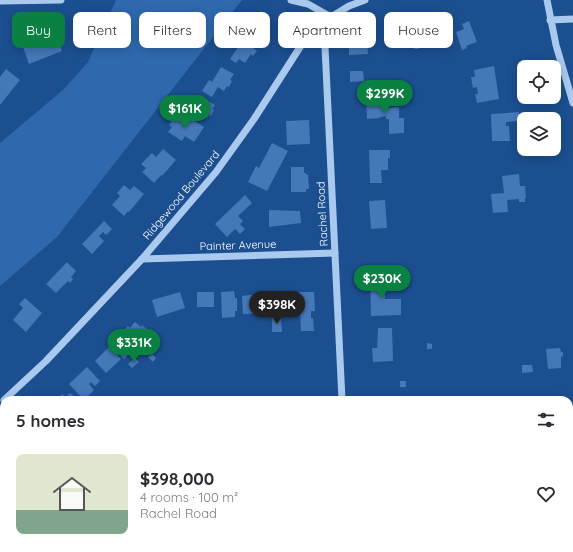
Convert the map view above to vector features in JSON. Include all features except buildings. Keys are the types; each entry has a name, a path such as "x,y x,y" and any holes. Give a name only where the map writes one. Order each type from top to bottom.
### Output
{"street":[{"path":"0,1 61,0"},
{"path":"291,0 308,4 322,12"},
{"name":"Ridgewood Boulevard","path":"339,12 349,6 365,0"},
{"path":"548,0 550,20 573,103"},
{"path":"550,20 573,19"},
{"name":"Ridgewood Boulevard","path":"8,396 46,361 142,259 220,167 254,119 299,48"},
{"name":"Rachel Road","path":"325,48 342,396"},
{"name":"Painter Avenue","path":"142,259 335,253"}],"shaded area":[{"path":"116,0 242,0 233,12 214,12 214,36 206,46 206,12 139,12 139,48 205,48 57,237 0,286 0,143 63,90 88,62 94,48 131,48 131,12 111,12"}]}
